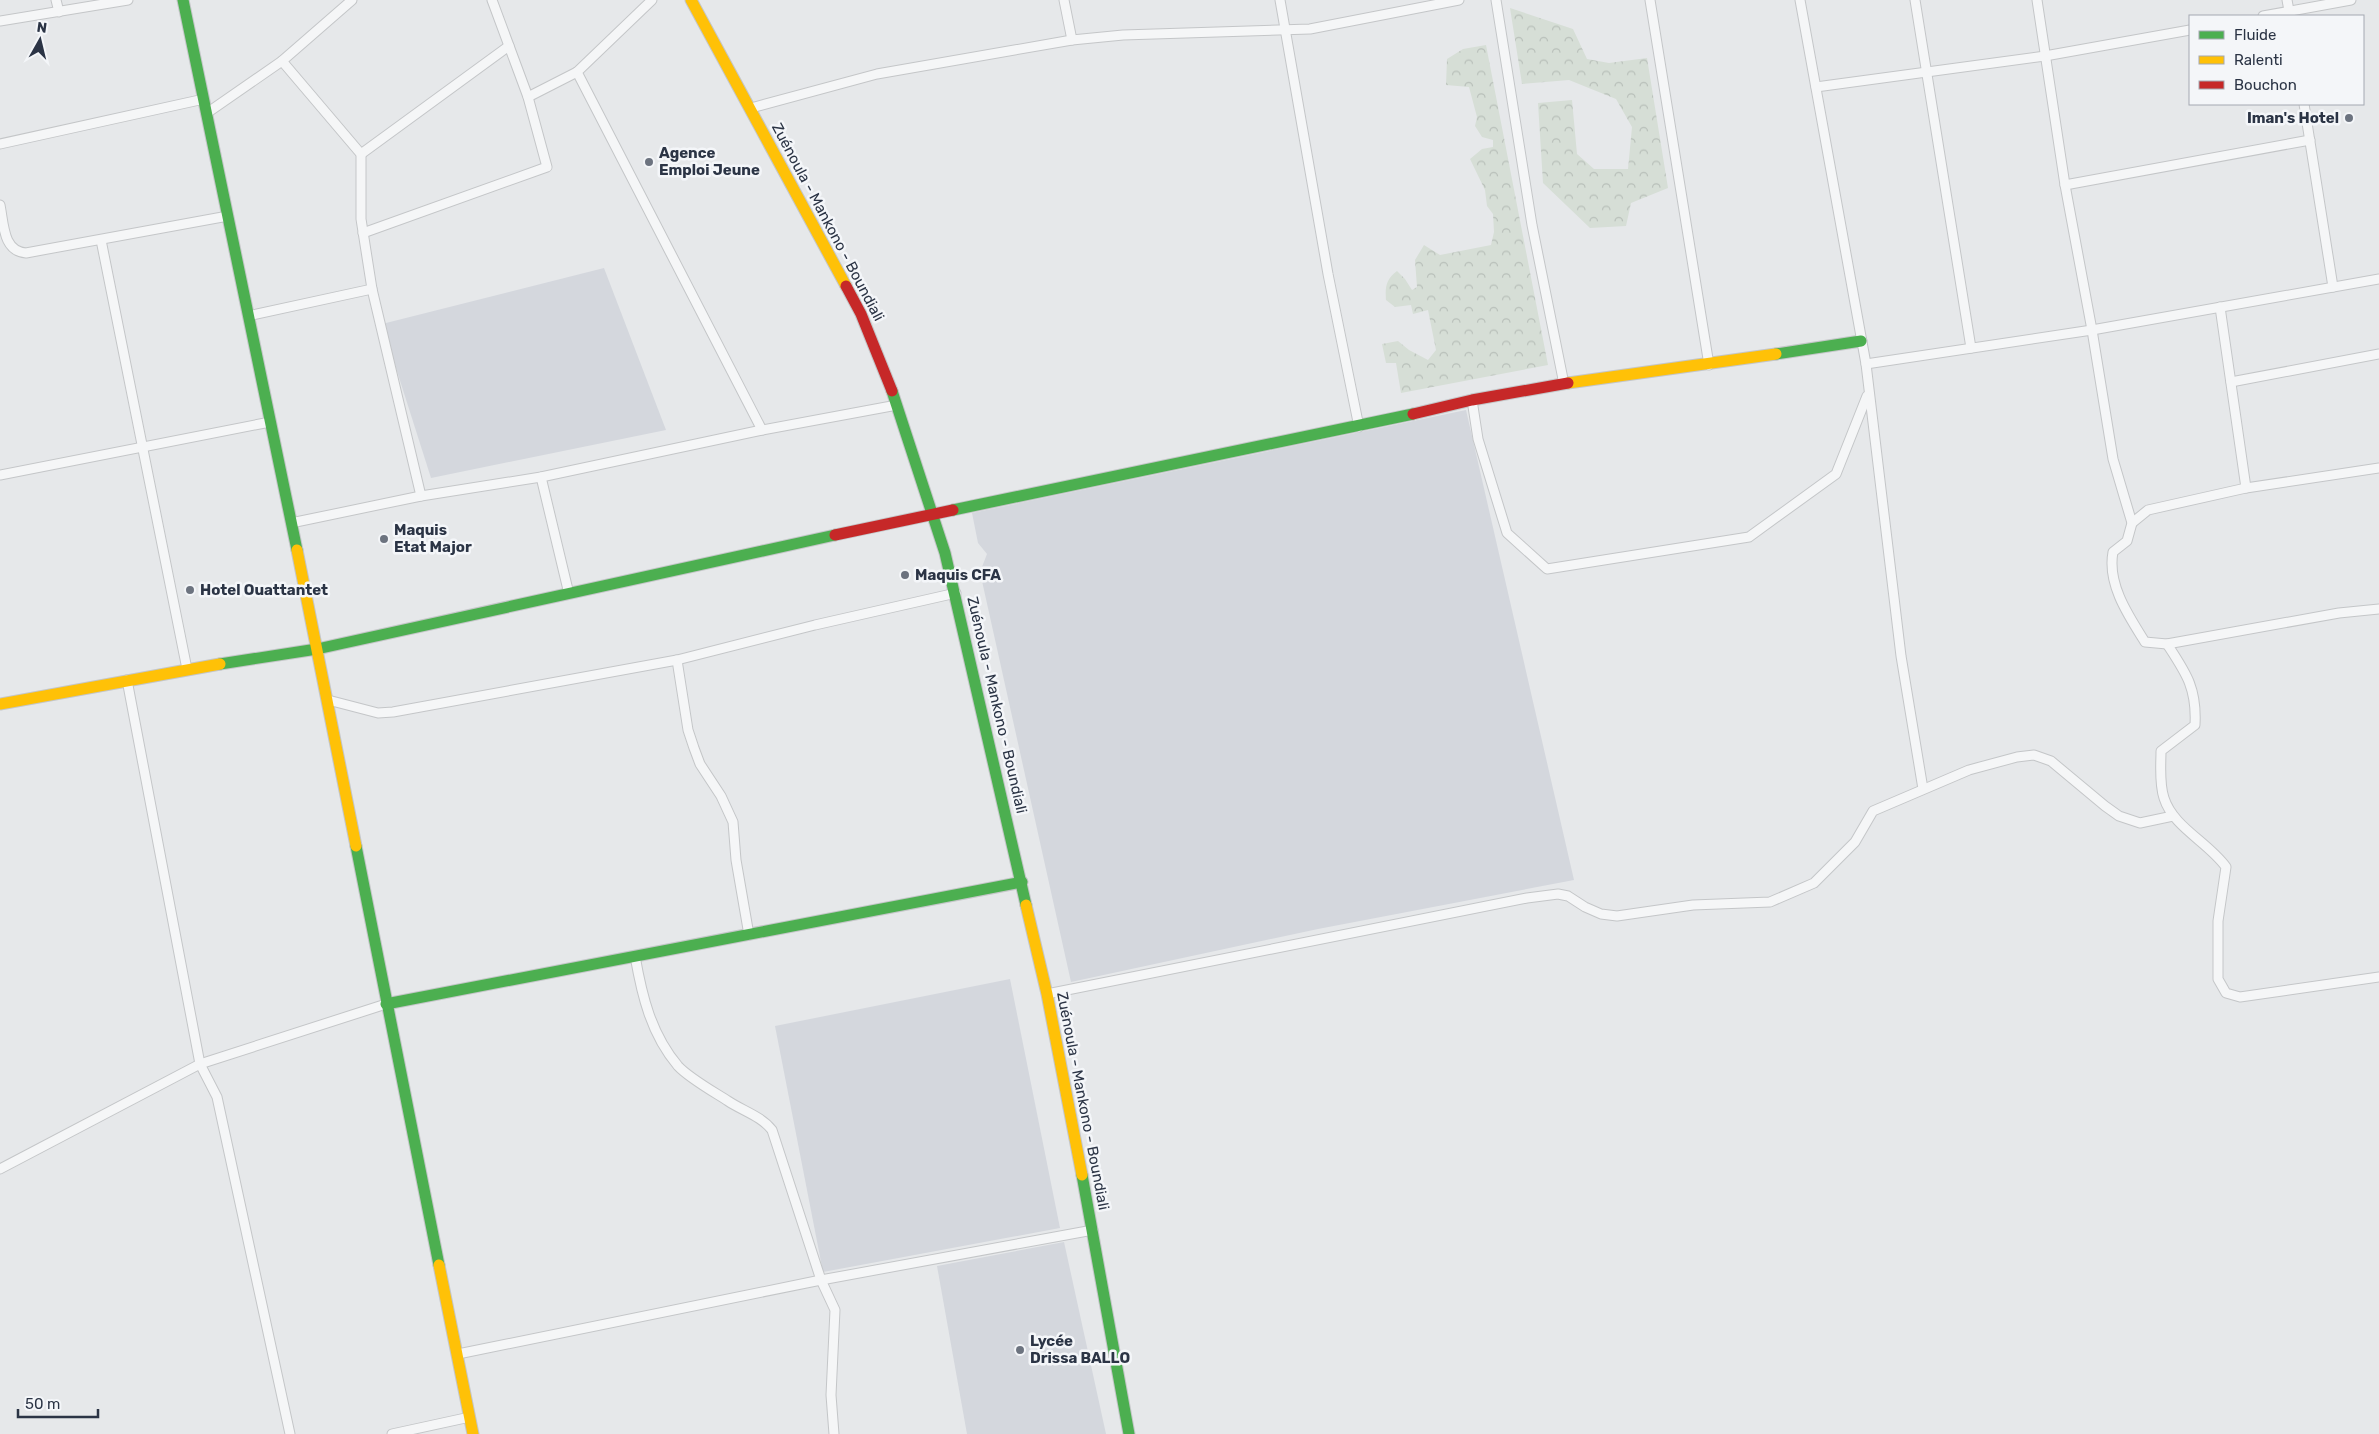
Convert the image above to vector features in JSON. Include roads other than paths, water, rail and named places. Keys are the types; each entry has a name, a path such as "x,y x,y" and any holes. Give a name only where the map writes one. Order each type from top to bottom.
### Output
{"street":[{"path":"56,0 59,12"},
{"path":"0,21 128,0"},
{"path":"183,0 328,700 386,1004 473,1434"},
{"path":"207,114 282,61 352,0"},
{"path":"363,233 546,167 528,97 492,0"},
{"path":"528,97 577,72 652,0"},
{"name":"Zuénoula - Mankono - Boundiali","path":"692,0 861,314 897,405 932,514 956,593 1047,994 1093,1230 1129,1434"},
{"path":"1064,0 1072,40"},
{"path":"1280,0 1328,274 1359,427"},
{"path":"751,108 877,74 1072,40 1123,35 1310,29 1459,0"},
{"path":"1496,0 1532,225 1564,384"},
{"path":"1650,0 1709,365"},
{"path":"1800,0 1866,364 1901,656 1923,789"},
{"path":"1915,0 1971,348"},
{"path":"2037,0 2065,185 2092,330 2113,459 2132,523 2127,541 2113,552 2111,564 2118,594 2125,610 2144,642 2167,644 2379,608"},
{"path":"2287,0 2290,14"},
{"path":"2276,15 2290,14 2351,0"},
{"path":"1816,87 2045,56 2189,30"},
{"path":"361,154 509,46"},
{"path":"282,61 361,154 361,219 372,288 421,496"},
{"path":"577,72 762,430"},
{"path":"0,144 204,99"},
{"path":"2304,105 2333,287"},
{"path":"2065,185 2310,140"},
{"path":"0,205 9,246 15,252 26,253 228,216"},
{"path":"101,240 187,669"},
{"path":"1866,364 2092,330 2379,279"},
{"path":"248,316 372,288"},
{"path":"2220,307 2246,488"},
{"path":"0,704 187,669 317,649 932,514 1359,427 1472,400 1564,384 1709,365 1861,341"},
{"path":"2231,382 2379,354"},
{"path":"1472,400 1478,439 1507,532 1547,569 1749,537 1836,474 1868,393"},
{"path":"291,523 421,496 541,477 762,430 897,405"},
{"path":"0,475 270,422"},
{"path":"2132,523 2148,510 2246,488 2379,468"},
{"path":"541,477 568,594"},
{"path":"328,700 378,713 393,712 677,660 815,625 956,593"},
{"path":"2167,644 2188,676 2196,704 2194,725 2161,751 2164,797 2173,816 2217,855 2226,867 2218,921 2218,980 2226,993 2240,997 2379,977"},
{"path":"677,660 688,730 700,764 721,796 733,822 736,860 749,935"},
{"path":"127,680 200,1064 217,1097 290,1434"},
{"path":"1047,994 1527,898 1558,894 1568,896 1585,907 1601,914 1617,916 1693,905 1770,902 1814,883 1856,842 1873,811 1969,770 2017,757 2034,756 2051,761 2104,806 2119,816 2140,823 2173,816"},
{"path":"0,1169 200,1064 386,1004 1022,882"},
{"path":"635,956 644,1002 660,1041 679,1067 746,1113 764,1120 772,1130 821,1280 835,1310 831,1395 834,1434"},
{"path":"458,1354 821,1280 1093,1230"},
{"path":"392,1434 470,1418"}],"place":[{"name":"Iman's Hotel","path":"2349,118"},
{"name":"Agence Emploi Jeune","path":"649,162"},
{"name":"Maquis Etat Major","path":"384,539"},
{"name":"Maquis CFA","path":"905,575"},
{"name":"Hotel Ouattantet","path":"190,590"},
{"name":"Lycée Drissa BALLO","path":"1020,1350"}]}
